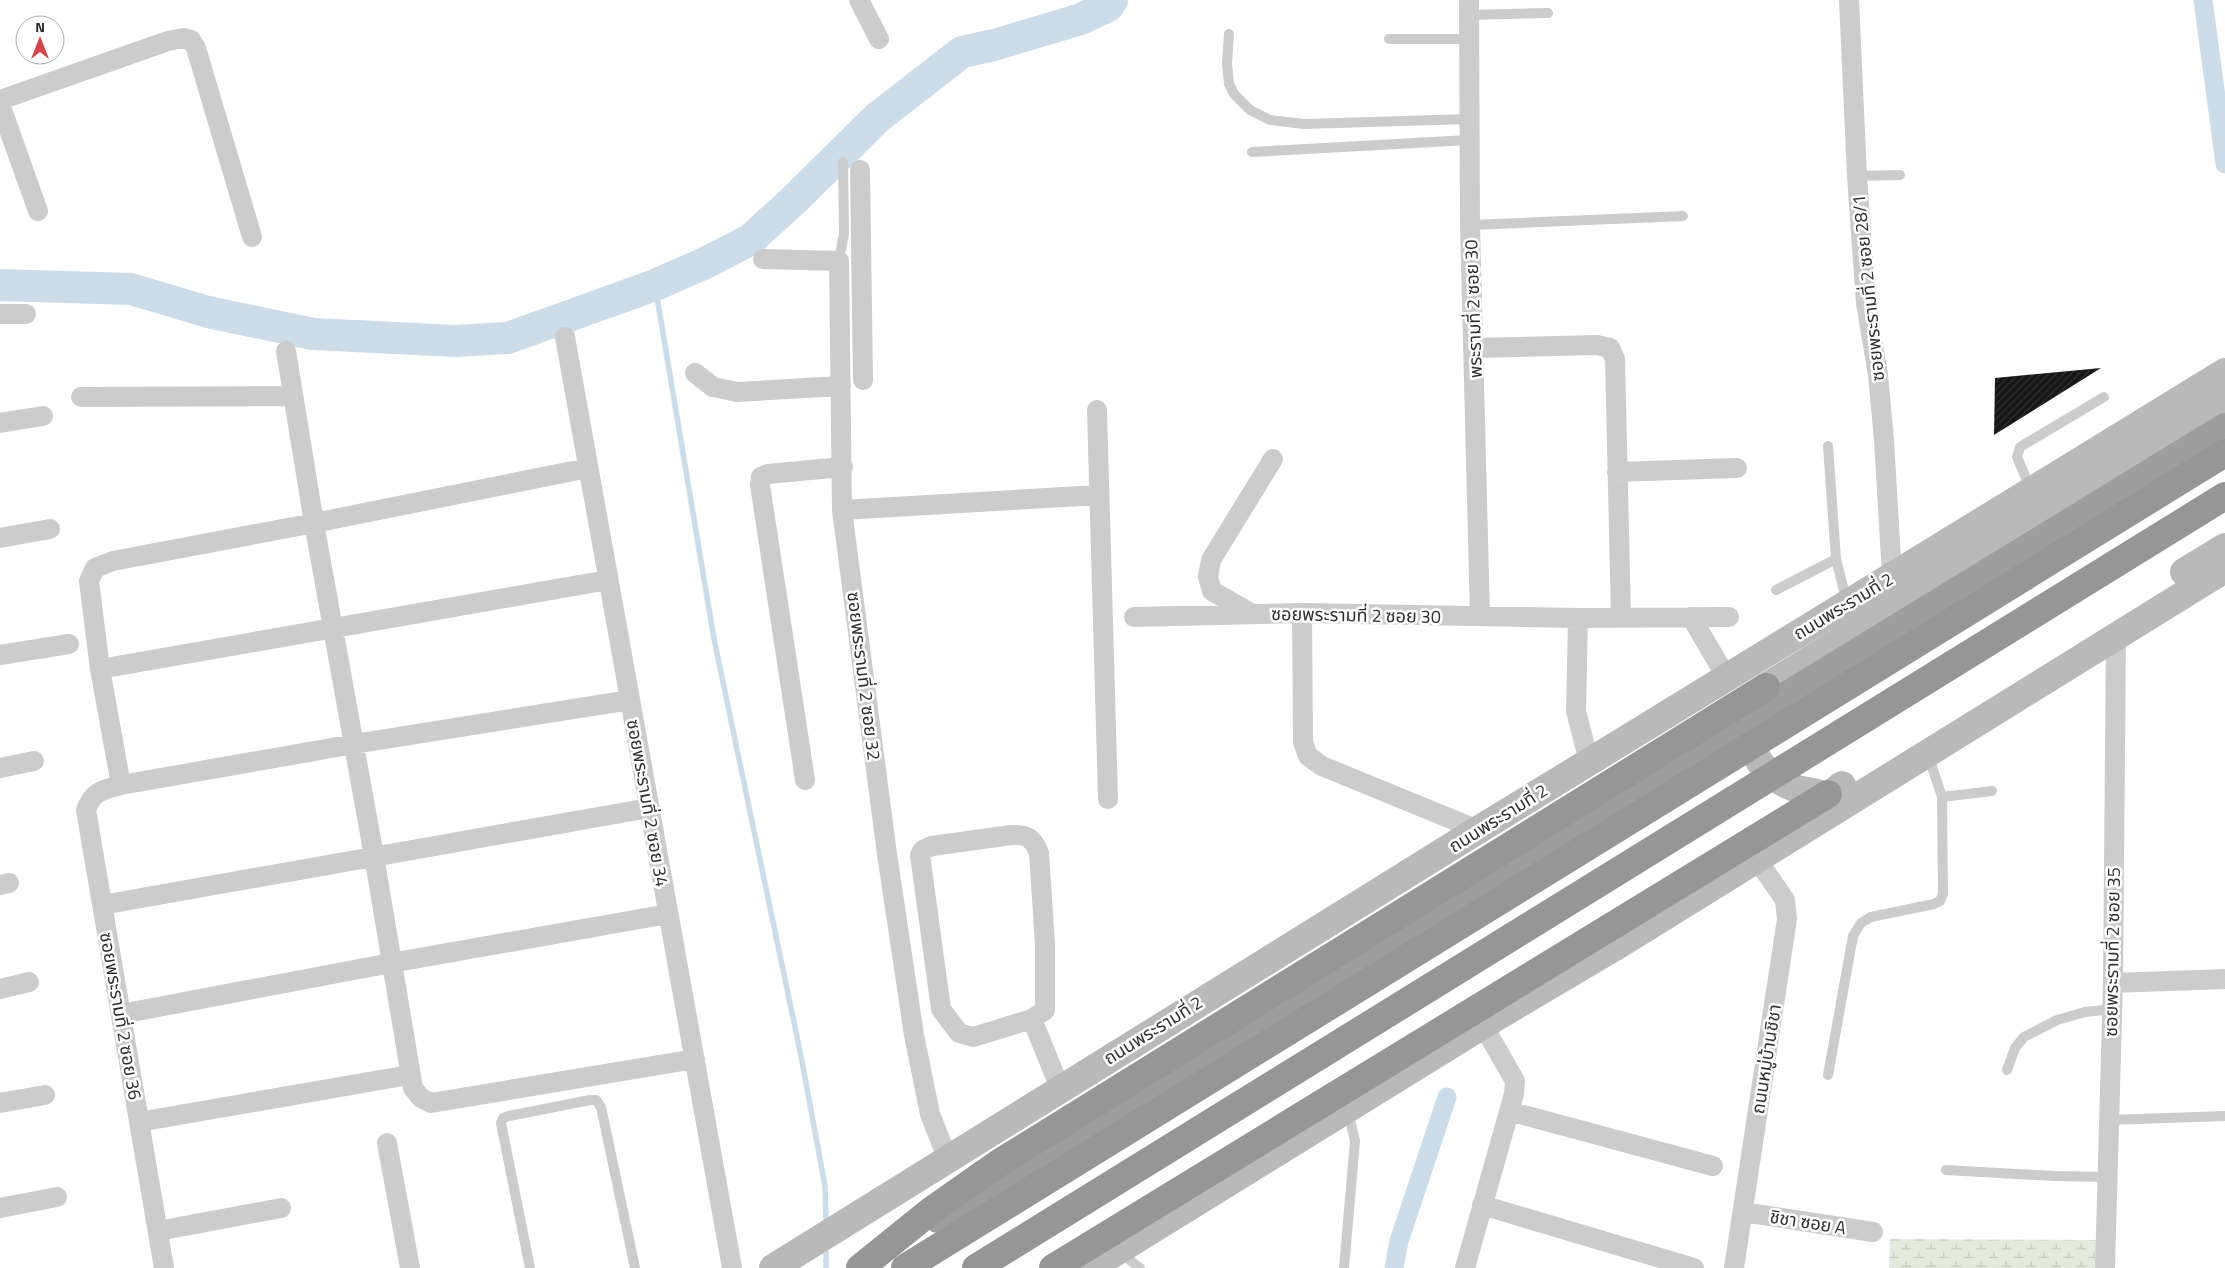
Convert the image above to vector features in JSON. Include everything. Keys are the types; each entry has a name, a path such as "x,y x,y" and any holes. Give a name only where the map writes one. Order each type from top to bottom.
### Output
{"highway":[{"path":"857,1267 1063,1145 1402,931 2223,437"},
{"path":"905,1268 2223,437"},
{"path":"976,1268 2225,496"},
{"path":"994,1268 2225,508"},
{"path":"857,1267 932,1210 999,1163 1766,687"},
{"path":"1052,1268 1828,794"}],"main road":[{"name":"ถนนพระรามที่ 2","path":"773,1268 843,1226 1060,1088 1588,762 2215,378"},
{"path":"2225,402 1766,687 1756,704 1750,722 1751,741 1758,760 1770,775 1787,786 1808,792 1828,794 2225,547"},
{"path":"1090,1268 1483,1025 1620,944 2225,569"}],"street":[{"path":"859,0 879,39"},
{"name":"ซอยพระรามที่ 2 ซอย 28/1","path":"1848,0 1866,303 1878,375 1892,576"},
{"name":"พระรามที่ 2 ซอย 30","path":"1469,7 1470,226 1480,617"},
{"path":"0,100 168,41 183,38 191,40 196,48 252,237"},
{"path":"0,104 38,211"},
{"path":"852,166 862,289 863,380"},
{"path":"763,259 839,262"},
{"name":"ซอยพระรามที่ 2 ซอย 32","path":"839,262 838,288 843,467 842,510 886,854 914,1035 930,1114 948,1160"},
{"path":"838,288 862,289"},
{"path":"0,314 26,314"},
{"name":"ซอยพระรามที่ 2 ซอย 34","path":"565,337 732,1268"},
{"path":"1474,348 1597,345 1610,348 1615,359 1620,617"},
{"path":"286,351 314,523 374,856 409,1075 413,1088 421,1098 430,1103 695,1059"},
{"path":"695,373 714,387 737,392 841,386"},
{"path":"81,397 293,396"},
{"path":"1097,410 1108,799"},
{"path":"0,424 43,416"},
{"path":"1250,613 1212,591 1208,577 1211,560 1273,459"},
{"path":"805,780 760,484 762,477 768,474 843,467"},
{"path":"121,786 100,670 89,581 95,568 113,561 588,468"},
{"path":"1617,472 1737,468"},
{"path":"842,510 1098,495"},
{"path":"0,538 50,528"},
{"path":"100,670 608,580"},
{"path":"1302,613 1303,742 1308,756 1322,766 1478,830"},
{"name":"ซอยพระรามที่ 2 ซอย 30","path":"1134,616 1302,613 1578,618 1729,617"},
{"path":"1691,617 1727,678"},
{"path":"1578,618 1576,711 1588,762"},
{"name":"ซอยพระรามที่ 2 ซอย 35","path":"2105,1268 2106,1177 2113,983 2116,636"},
{"path":"0,655 69,644"},
{"name":"ซอยพระรามที่ 2 ซอย 36","path":"164,1268 86,810 91,797 103,790 121,786 354,744 630,700"},
{"path":"0,768 34,761"},
{"path":"102,905 650,808"},
{"path":"1011,835 1027,836 1034,841 1040,853 1045,944 1045,1007 1043,1013 1032,1019 973,1037 959,1033 948,1020 941,1009 920,855 923,850 932,846 1011,835"},
{"name":"ถนนหมู่บ้านชิชา","path":"1734,1268 1787,919 1785,900 1756,858"},
{"path":"121,1014 391,963 668,914"},
{"path":"2113,983 2225,979"},
{"path":"0,989 29,982"},
{"path":"1032,1019 1060,1088"},
{"path":"1465,1268 1514,1094 1515,1081 1483,1025"},
{"path":"139,1122 409,1075"},
{"path":"0,1103 46,1095"},
{"path":"1509,1112 1713,1166"},
{"path":"387,1143 410,1268"},
{"path":"0,1208 57,1197"},
{"path":"1482,1205 1694,1268"},
{"path":"158,1231 281,1208"},
{"name":"ชิชา ซอย A","path":"1743,1212 1873,1232"}],"lane":[{"path":"1469,7 1548,13"},
{"path":"1228,34 1227,63 1229,84 1234,94 1250,110 1270,120 1304,124 1469,119"},
{"path":"1389,39 1469,39"},
{"path":"1252,152 1469,140"},
{"path":"839,262 852,166"},
{"path":"1857,176 1900,175"},
{"path":"1470,226 1683,216"},
{"path":"2032,490 2017,457 2020,447 2104,397"},
{"path":"1828,446 1836,559 1847,604"},
{"path":"1776,590 1836,559"},
{"path":"1828,1075 1853,936 1861,923 1871,917 1934,904 1940,901 1943,894 1942,797 1928,753"},
{"path":"1942,797 1992,791"},
{"path":"2007,1070 2015,1048 2024,1037 2057,1020 2085,1012 2112,1008"},
{"path":"530,1268 501,1123 503,1118 509,1116 590,1100 600,1102 634,1268"},
{"path":"1344,1268 1355,1141 1348,1110"},
{"path":"2108,1120 2225,1116"},
{"path":"1946,1170 2106,1177"},
{"path":"1118,1251 1140,1268"}],"green space":[{"path":"1890,1239 2098,1240 2097,1268 1889,1268"}],"building":[{"path":"2101,368 1994,435 1995,378"}],"waterway":[{"path":"0,285 131,289 208,312 313,334 455,341 508,338 655,285 703,264 750,240 795,199 877,118 962,52 994,45 1081,19 1108,6 1112,0"},
{"path":"2203,0 2225,164"},
{"path":"655,285 714,639 801,1056 825,1186 826,1226"},
{"path":"1394,1268 1399,1241 1447,1097"},
{"path":"826,1246 826,1268"}]}
